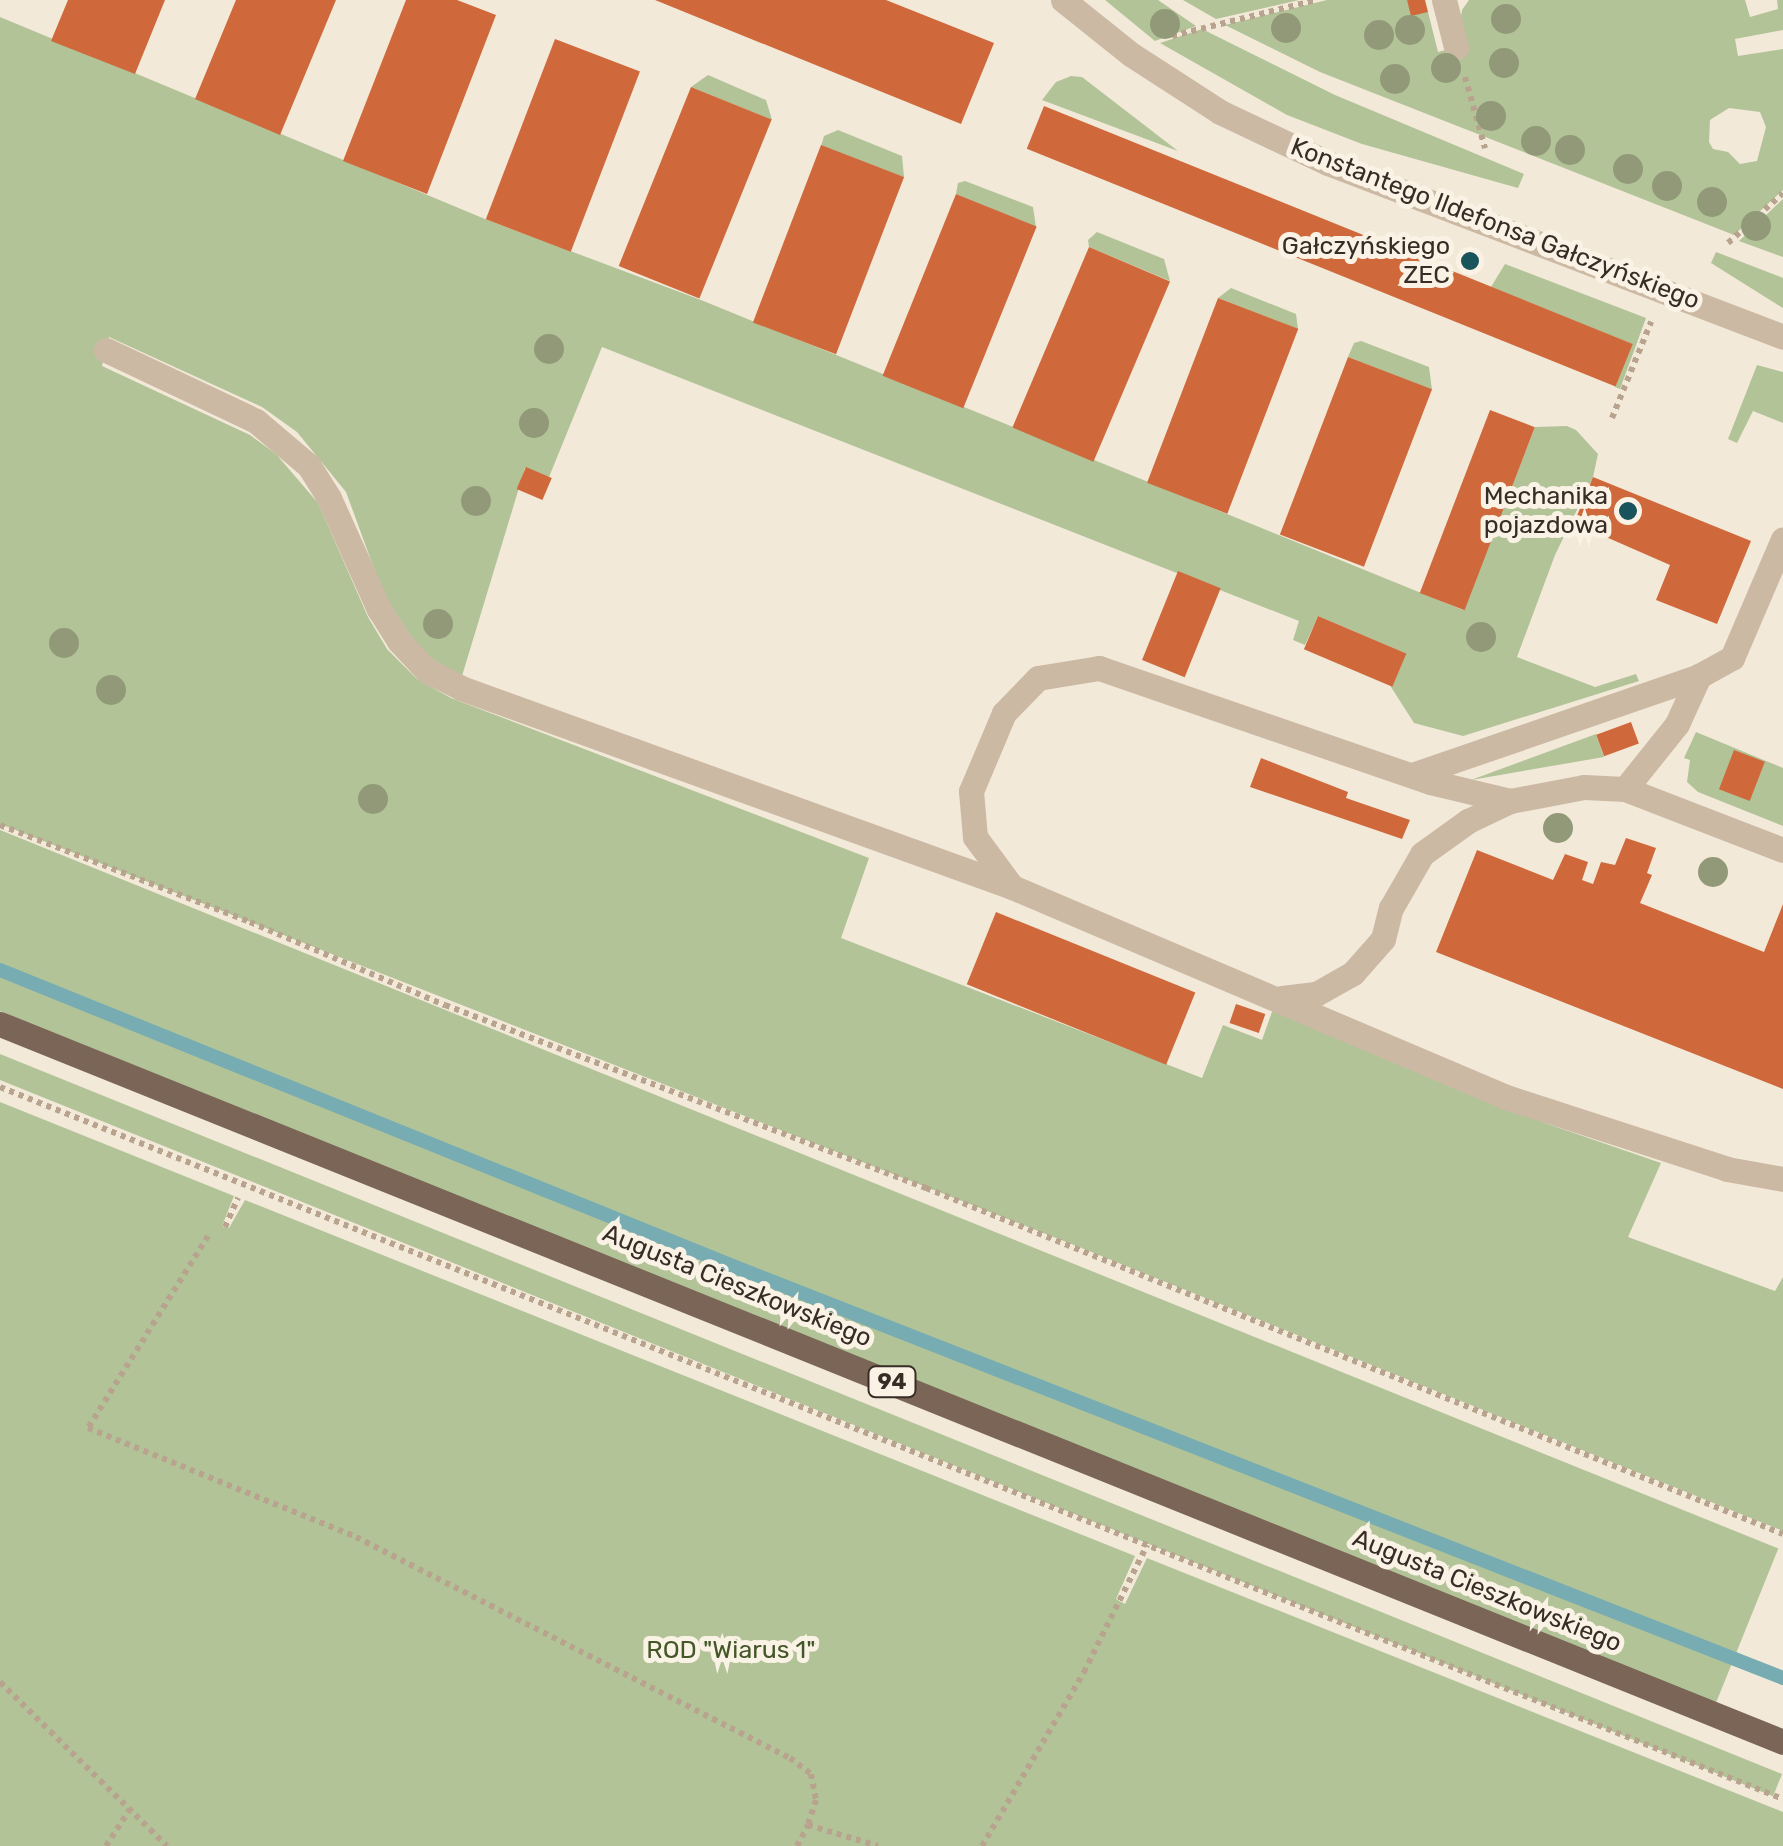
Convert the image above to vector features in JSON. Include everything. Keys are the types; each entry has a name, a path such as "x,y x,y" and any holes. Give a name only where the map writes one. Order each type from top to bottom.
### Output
{"main road":[{"name":"Augusta Cieszkowskiego","path":"0,1024 1783,1742"}],"street":[{"name":"Konstantego Ildefonsa Gałczyńskiego","path":"1064,0 1132,55 1220,112 1328,163 1783,336"},
{"path":"1444,0 1456,47"},
{"path":"106,350 256,421 296,454 329,498 379,609 399,641 426,670 461,688 1012,887 1282,998 1506,1097 1727,1169 1783,1179"},
{"path":"1412,775 1699,676 1732,658 1783,538"},
{"path":"1012,887 975,837 971,791 1004,713 1038,678 1099,668 1412,775 1510,801"},
{"path":"1625,790 1678,724 1699,676"},
{"path":"1282,998 1316,994 1353,973 1383,939 1391,908 1422,854 1468,821 1510,801 1584,787 1625,790 1783,850"}],"path":[{"path":"1158,41 1316,0"},
{"path":"1456,47 1485,148"},
{"path":"1728,243 1783,193"},
{"path":"1612,418 1654,316"},
{"path":"0,826 250,922 445,1004 944,1196 1783,1534"},
{"path":"0,1087 1783,1800"},
{"path":"224,1227 238,1198"},
{"path":"208,1236 88,1428 356,1537 790,1758 810,1774 816,1800 797,1846"},
{"path":"982,1846 1084,1672 1147,1545"},
{"path":"0,1682 167,1846"},
{"path":"106,1846 130,1810"},
{"path":"808,1825 878,1846"}],"green space":[{"path":"1105,0 1158,0 1196,26 1155,41"},
{"path":"1183,0 1299,0 1216,19"},
{"path":"1327,0 1407,0 1428,12 1438,52 1456,47 1462,10 1469,0 1745,0 1750,17 1778,9 1777,0 1783,0 1783,30 1735,39 1738,56 1783,49 1783,190 1734,235 1320,72 1225,25","holes":["1729,108 1760,112 1766,127 1757,161 1740,164 1728,152 1713,149 1709,142 1710,120"]},
{"path":"0,17 485,219 701,300 1463,610 1535,427 1567,426 1576,430 1598,454 1593,477 1555,555 1517,657 1595,687 1636,674 1639,681 1463,736 1414,723 1391,687 1405,653 1318,616 1305,645 1293,640 1299,621 602,347 549,477 525,468 462,676 432,659 409,637 387,604 346,492 297,432 262,407 109,337 102,366 250,435 276,454 318,503 368,617 387,649 417,679 451,698 869,858 841,938 1202,1078 1223,1025 1262,1040 1273,1009 1545,1123 1661,1163 1628,1237 1775,1291 1783,1277 1783,1531 1074,1245 0,824"},
{"path":"1202,29 1335,95 1524,174 1518,188 1362,144 1287,115 1160,43"},
{"path":"708,75 766,100 772,120 691,87"},
{"path":"1071,76 1082,77 1178,151 1042,100 1056,82"},
{"path":"838,130 902,156 904,177 821,146 824,136"},
{"path":"965,181 1033,207 1036,227 956,194 958,183"},
{"path":"1783,199 1783,257 1739,241"},
{"path":"1097,232 1164,259 1170,281 1089,247 1088,240"},
{"path":"1716,252 1783,278 1783,308 1711,263"},
{"path":"1505,264 1646,318 1620,389 1615,387 1632,344 1491,287"},
{"path":"1231,288 1296,314 1298,329 1218,298"},
{"path":"1361,341 1429,367 1432,390 1348,357 1354,343"},
{"path":"1757,365 1783,372 1783,423 1753,411 1737,443 1728,439"},
{"path":"1696,732 1783,768 1783,826 1698,792 1687,782 1690,760 1684,758"},
{"path":"1596,734 1604,757 1471,780"},
{"path":"0,830 1778,1548 1715,1704 0,1011"},
{"path":"0,1054 1782,1774 1773,1796 0,1080"},
{"name":"ROD \"Wiarus 1\"","path":"0,1102 234,1196 222,1226 229,1228 245,1200 1135,1556 1116,1599 1125,1604 1147,1558 1783,1812 1783,1846 0,1846"}],"building":[{"path":"68,0 165,0 135,74 51,41"},
{"path":"236,0 336,0 280,135 195,99"},
{"path":"406,0 457,0 496,15 427,194 343,161"},
{"path":"655,0 886,0 994,43 961,124"},
{"path":"1407,0 1425,0 1428,12 1411,16"},
{"path":"555,39 640,72 571,252 486,219"},
{"path":"691,87 772,120 699,299 619,266"},
{"path":"1044,106 1633,344 1616,387 1027,149"},
{"path":"821,145 904,177 836,354 753,322"},
{"path":"956,194 1037,227 963,408 883,376"},
{"path":"1089,247 1170,281 1093,462 1012,427"},
{"path":"1218,298 1298,329 1227,514 1147,483"},
{"path":"1348,357 1432,389 1364,567 1280,534"},
{"path":"1490,410 1535,427 1465,610 1420,593"},
{"path":"526,467 552,478 542,500 517,489"},
{"path":"1593,477 1751,541 1717,624 1656,600 1670,565 1574,523"},
{"path":"1178,571 1221,588 1185,677 1142,660"},
{"path":"1318,616 1406,654 1392,687 1304,649"},
{"path":"1631,722 1639,744 1604,756 1596,735"},
{"path":"1734,750 1765,762 1750,801 1719,789"},
{"path":"1261,758 1348,792 1346,798 1410,820 1402,839 1250,787"},
{"path":"1626,838 1656,848 1647,873 1652,875 1640,903 1764,952 1783,904 1783,1089 1436,952 1477,850 1553,880 1565,854 1588,862 1582,880 1593,884 1601,862 1615,865"},
{"path":"996,912 1195,993 1166,1065 967,984"},
{"path":"1236,1004 1265,1014 1259,1033 1229,1023"}],"waterway":[{"path":"0,970 743,1270 1783,1678"}],"place":[{"name":"Gałczyńskiego ZEC","path":"1470,261"},
{"name":"Mechanika pojazdowa","path":"1628,511"}]}
